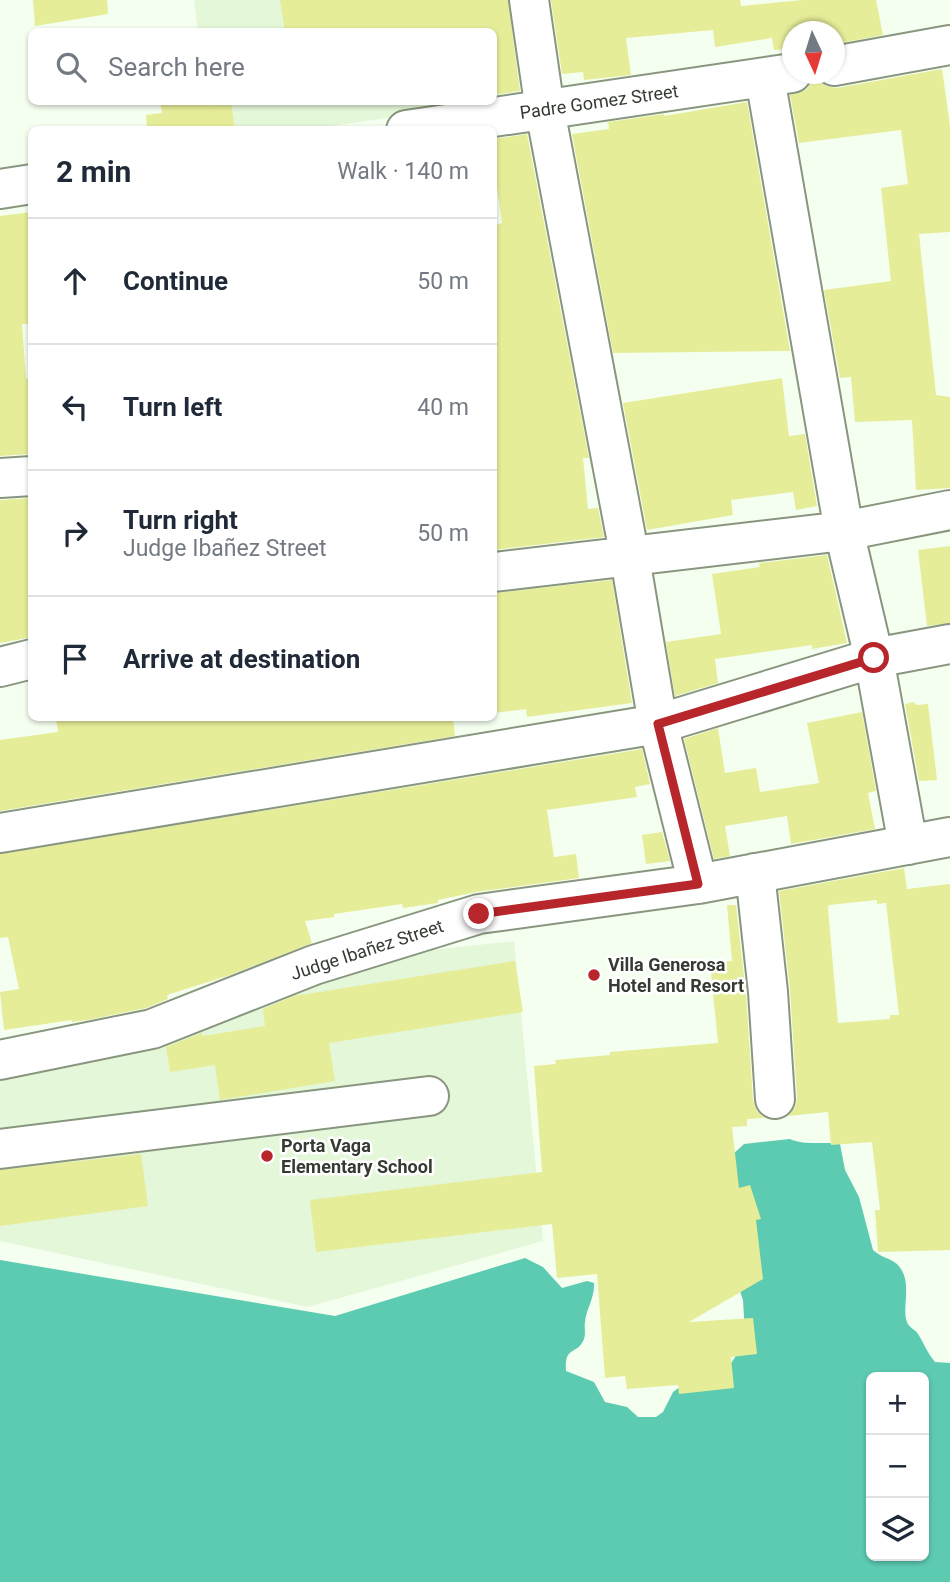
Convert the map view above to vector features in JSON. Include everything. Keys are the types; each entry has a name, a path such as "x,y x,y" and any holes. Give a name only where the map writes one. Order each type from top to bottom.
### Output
{"street":[{"path":"529,0 545,110 630,558 658,724 698,884"},
{"path":"845,64 950,45"},
{"path":"779,76 844,531 874,658 908,845"},
{"name":"Padre Gomez Street","path":"434,126 779,76"},
{"path":"0,189 28,185"},
{"path":"0,478 28,476"},
{"path":"497,572 844,531 950,510"},
{"path":"0,833 658,724 874,658 950,644"},
{"path":"0,667 28,660"},
{"name":"Judge Ibañez Street","path":"0,1060 152,1029 314,965 479,914 698,884 950,837"},
{"path":"755,873 768,992 775,1099"},
{"path":"0,1149 429,1096"}],"shaded area":[{"path":"194,0 423,0 428,28 198,28"},
{"path":"206,105 440,105 441,110 332,126 209,126"},
{"name":"Porta Vaga Elementary School","path":"514,941 543,1241 308,1307 0,1241 0,1071 394,954"}],"water":[{"path":"790,1139 840,1144 845,1170 859,1197 873,1250 897,1264 905,1278 908,1324 918,1334 935,1362 950,1363 950,1582 0,1582 0,1260 335,1316 525,1258 543,1267 562,1288 587,1281 594,1283 584,1339 567,1357 566,1371 594,1382 605,1402 627,1407 638,1417 656,1417 663,1412 673,1392 684,1384 728,1368 741,1348 745,1333 743,1300 734,1273 732,1155 744,1144"}],"building":[{"path":"33,0 107,0 108,14 35,26"},
{"path":"280,0 508,0 520,91 497,95 497,28 284,28"},
{"path":"551,0 740,0 741,6 802,0 876,0 883,35 845,42 845,21 782,21 782,49 774,50 772,38 715,47 713,30 626,38 631,75 584,80 583,72 562,74"},
{"path":"942,69 950,126 950,232 919,234 936,395 950,397 950,488 916,490 912,420 855,422 851,377 840,378 824,290 891,281 881,188 908,184 901,130 799,143 790,95 806,90 810,84 837,88"},
{"path":"747,102 790,351 613,353 572,134 609,129 608,122"},
{"path":"161,105 231,105 234,126 147,126 146,115 162,113"},
{"path":"527,134 589,458 583,458 588,509 598,508 604,537 497,550 497,225 502,223 497,187 497,139"},
{"path":"28,212 28,324 22,324 28,378 28,454 0,456 0,216"},
{"path":"782,378 789,436 805,434 817,506 796,510 793,492 731,500 733,515 647,530 623,403"},
{"path":"28,498 28,638 0,643 0,500"},
{"path":"950,546 950,623 927,626 918,550"},
{"path":"827,555 847,643 812,649 812,645 715,659 718,683 675,696 666,642 721,634 712,574 760,567 759,563"},
{"path":"612,580 632,703 527,717 526,709 497,713 497,593"},
{"path":"913,702 917,705 928,704 937,780 919,781 905,704"},
{"path":"862,712 876,791 868,793 875,829 791,844 787,816 725,826 730,856 714,859 684,739 718,728 725,773 756,768 760,792 819,783 807,723"},
{"path":"56,721 453,721 455,736 0,811 0,740 58,732"},
{"path":"642,749 650,784 635,787 637,797 547,810 554,857 576,854 579,878 476,892 438,900 438,903 403,908 402,904 305,921 312,943 230,975 167,995 168,999 146,1008 88,1020 4,1030 0,992 19,989 8,937 0,938 0,854"},
{"path":"662,832 670,861 646,864 642,835"},
{"path":"904,868 907,889 950,884 950,1250 878,1252 875,1210 880,1210 872,1142 831,1145 828,1112 788,1116 795,1108 797,1098 790,990 779,891","holes":["877,900 877,904 886,903 899,1015 890,1015 890,1019 838,1023 828,908 829,905"]},
{"path":"727,905 736,905 746,994 753,1100 757,1111 764,1118 747,1119 747,1126 732,1127 739,1188 750,1185 761,1219 756,1220 763,1279 689,1322 753,1318 757,1354 731,1357 734,1388 679,1394 678,1385 627,1389 625,1376 605,1378 597,1274 557,1278 552,1224 316,1252 310,1200 542,1172 534,1066 556,1064 555,1060 610,1055 610,1052 718,1043 710,963 732,961"},
{"path":"515,961 523,1012 329,1043 335,1081 220,1100 215,1065 170,1072 166,1047 202,1033 203,1036 265,1026 263,1009 294,996"},
{"path":"141,1154 148,1206 0,1226 0,1170"}],"place":[{"name":"Villa Generosa Hotel and Resort","path":"594,975"},
{"name":"Porta Vaga Elementary School","path":"267,1156"}],"route":[{"path":"479,914 698,884 658,724 874,658"}]}
